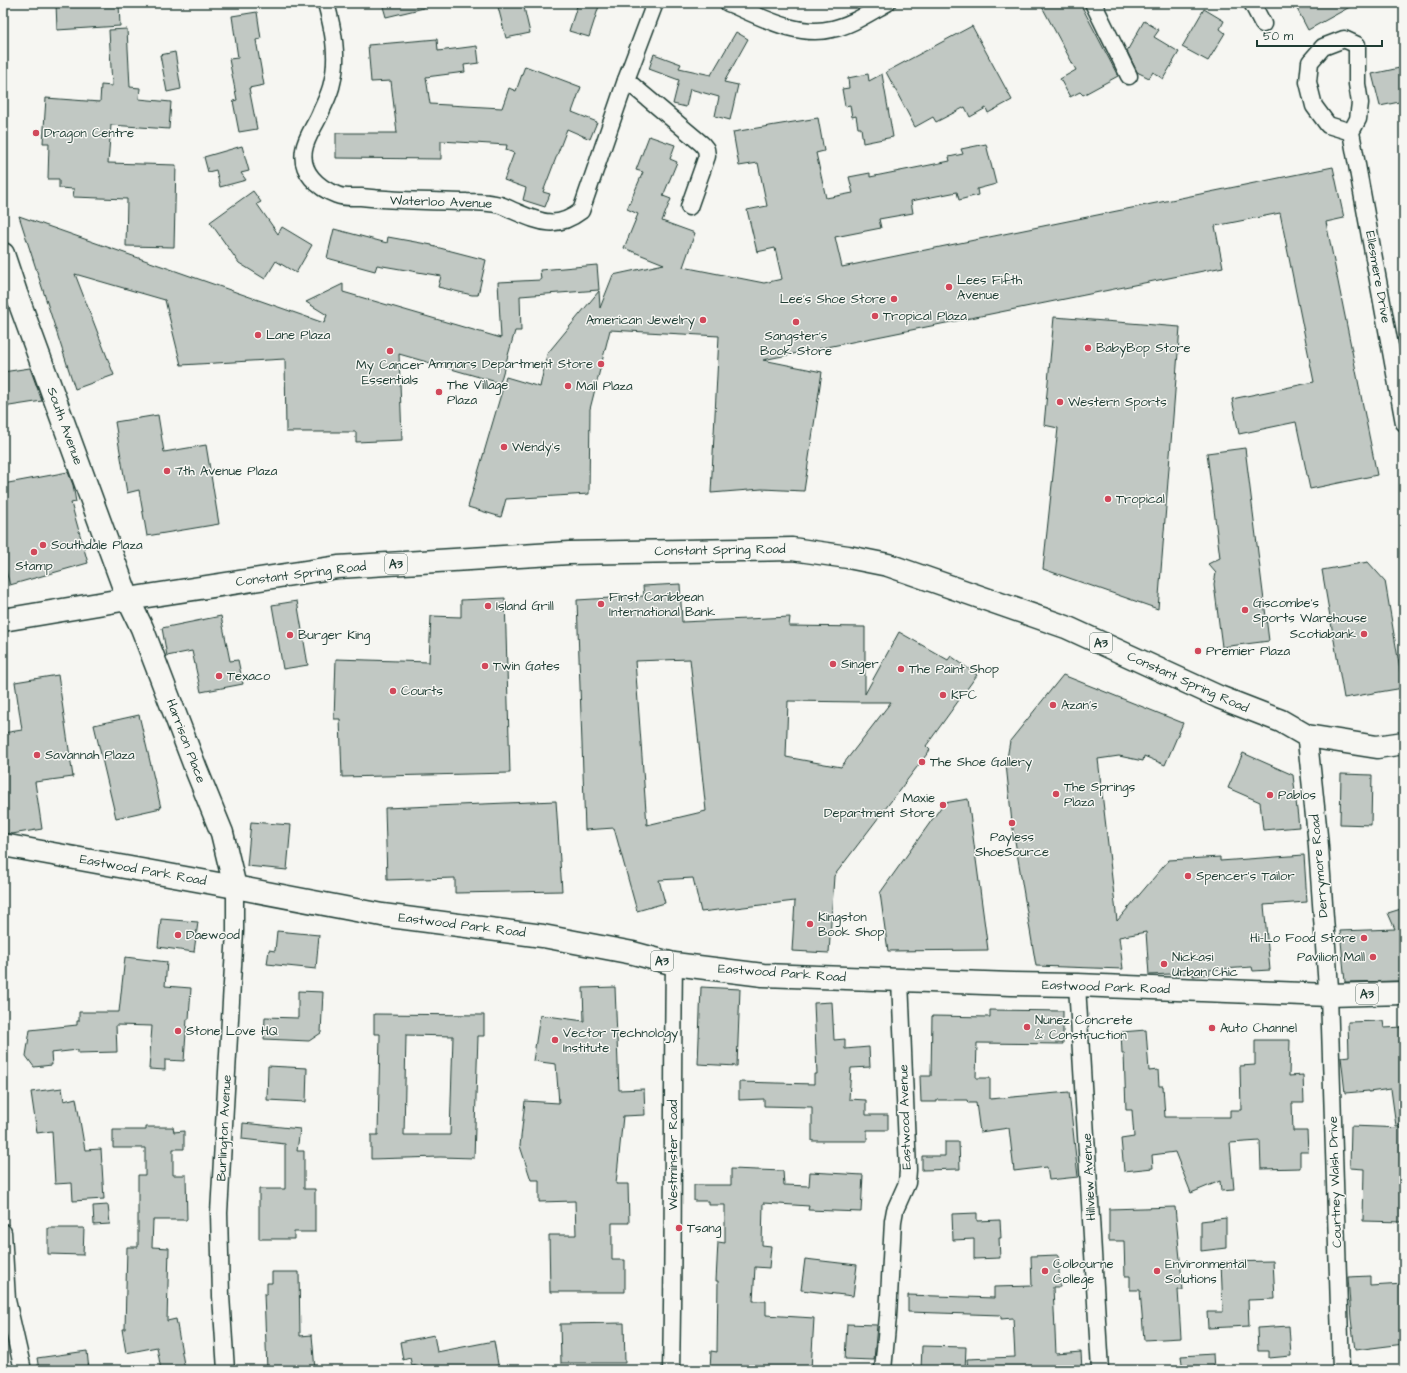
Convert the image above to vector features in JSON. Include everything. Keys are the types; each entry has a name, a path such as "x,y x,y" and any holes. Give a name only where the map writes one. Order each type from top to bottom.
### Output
{"main road":[{"name":"South Avenue","path":"3,254 128,599"},
{"name":"Constant Spring Road","path":"3,620 128,599 338,567 569,554 792,549 848,557 888,565 1066,627 1219,697 1281,721 1307,736 1377,747 1404,743"},
{"name":"Harrison Place","path":"128,599 142,628 193,762 222,833 235,887"},
{"name":"Eastwood Park Road","path":"3,845 382,915 543,936 633,953 674,964 763,975 1329,995 1404,994"}],"street":[{"name":"Waterloo Avenue","path":"326,3 333,28 335,67 332,84 318,119 309,135 304,151 305,165 311,178 323,188 338,196 390,200 474,202 500,205 543,222 557,223 571,218 581,211 626,80 655,3"},
{"path":"728,3 795,30 815,32 833,29 852,22 887,3"},
{"path":"1093,3 1129,76"},
{"path":"1252,3 1263,24"},
{"path":"1344,38 1357,45 1357,84 1360,103 1358,119 1351,132 1328,125 1314,106 1308,82 1310,62 1314,57 1323,47 1344,38"},
{"path":"626,80 706,149 707,156 689,208"},
{"name":"Ellesmere Drive","path":"1351,132 1404,423"},
{"name":"Derrymore Road","path":"1307,736 1318,840 1329,995"},
{"name":"Burlington Avenue","path":"226,1370 221,1296 219,1213 235,931 235,887"},
{"name":"Westminster Road","path":"671,1370 674,1259 672,1094 674,964"},
{"name":"Eastwood Avenue","path":"883,1370 888,1316 893,1221 895,1210 907,1184 908,1170 900,980"},
{"name":"Hillview Avenue","path":"1078,985 1100,1370"},
{"name":"Courtney Walsh Drive","path":"1329,995 1341,1370"},
{"path":"3,1232 7,1300 23,1370"}],"building":[{"path":"56,3 119,3 120,26 57,30"},
{"path":"382,3 423,3 424,8 386,17"},
{"path":"497,3 523,3 530,33 506,38"},
{"path":"578,3 600,3 589,37 569,31"},
{"path":"1040,3 1080,3 1118,76 1083,95 1080,92 1070,97 1060,79 1076,70"},
{"path":"1294,3 1357,3 1308,30"},
{"path":"1204,9 1224,21 1220,29 1225,33 1208,61 1182,47"},
{"path":"257,12 261,39 256,40 264,85 249,88 257,129 239,132 233,101 237,100 229,59 238,58 232,16"},
{"path":"1144,21 1159,30 1154,37 1179,52 1163,79 1153,72 1149,78 1137,72 1127,51"},
{"path":"972,26 1012,100 988,113 986,108 970,117 965,107 936,122 933,117 915,127 886,72"},
{"path":"127,29 130,87 140,88 139,99 171,102 169,129 111,125 108,163 176,165 174,247 126,246 127,199 73,197 74,189 59,188 59,179 48,179 49,143 43,143 46,98 100,102 101,85 112,86 109,30"},
{"path":"736,32 748,39 724,82 738,85 730,120 715,116 719,97 690,89 686,107 673,104 679,80 649,69 654,54 681,64 679,68 711,75"},
{"path":"437,39 438,51 477,46 479,63 464,65 465,72 426,77 430,104 502,108 509,88 516,91 525,66 581,87 572,112 597,122 590,139 567,129 543,192 550,194 545,207 523,200 526,188 504,180 514,153 506,150 507,145 441,141 441,159 336,158 336,133 397,133 391,81 371,82 368,45"},
{"path":"175,52 181,89 167,92 160,55"},
{"path":"1404,67 1404,101 1380,106 1372,74"},
{"path":"868,74 869,81 882,74 893,137 863,143 861,128 858,128 856,116 852,117 850,105 845,106 842,89 849,88 848,78"},
{"path":"818,118 824,151 816,153 826,198 853,193 849,177 870,173 870,177 950,161 949,157 963,154 961,149 986,144 996,184 977,189 978,195 959,200 957,192 911,201 913,213 879,219 881,228 835,237 842,267 1333,167 1344,218 1326,222 1377,475 1310,489 1296,422 1239,434 1232,399 1314,382 1280,213 1215,226 1223,267 763,360 822,372 804,491 762,489 711,493 719,336 610,330 590,409 589,494 506,499 501,517 468,507 506,377 540,387 547,354 599,291 600,308 613,275 664,264 624,248 638,214 627,209 643,172 636,170 649,136 675,145 670,159 677,162 663,196 671,199 662,221 695,233 683,267 764,283 782,279 775,248 757,252 747,210 767,206 758,163 739,166 733,132"},
{"path":"242,146 249,171 241,173 246,180 220,187 216,170 208,172 204,157"},
{"path":"253,191 261,202 257,204 278,234 282,227 312,245 296,273 276,261 265,279 239,263 210,222"},
{"name":"Lane Plaza","path":"19,216 324,323 327,315 306,302 343,284 343,292 501,338 498,282 541,280 540,270 597,265 599,290 520,296 521,331 515,331 500,383 399,354 402,440 356,442 356,432 286,432 285,359 181,365 165,300 75,274 114,375 75,389"},
{"path":"334,229 387,243 388,237 432,245 486,260 478,295 438,287 441,276 377,265 375,271 327,258"},
{"name":"Tropical","path":"1054,317 1180,327 1158,609 1043,569 1058,428 1044,425"},
{"path":"30,368 42,401 3,407 3,372"},
{"name":"7th Avenue Plaza","path":"158,415 164,452 206,445 219,524 147,536 139,490 127,493 115,422"},
{"path":"1245,448 1269,641 1222,647 1214,584 1216,573 1208,564 1220,558 1207,453"},
{"name":"Southdale Plaza","path":"68,472 73,485 76,502 71,503 88,563 10,585 5,568 3,569 3,484"},
{"name":"Scotiabank","path":"1368,562 1385,581 1403,688 1344,698 1322,570"},
{"path":"680,584 682,622 790,617 789,626 865,627 865,694 899,632 948,660 951,656 977,675 926,746 930,750 834,876 829,953 792,951 795,901 701,912 693,878 659,880 665,903 637,911 614,828 585,830 577,600 644,596 643,586","holes":["690,659 706,811 647,825 635,661","788,701 860,702 891,702 841,767 786,757"]},
{"path":"505,598 510,773 342,777 340,719 334,719 336,659 429,662 431,616 461,617 461,600"},
{"name":"Burger King","path":"297,601 308,665 283,669 272,605"},
{"path":"221,616 230,661 238,660 243,684 201,692 192,651 167,656 162,628"},
{"name":"Savannah Plaza","path":"58,675 73,777 35,782 42,829 12,834 3,833 3,801 5,801 3,787 3,733 22,730 15,682"},
{"name":"The Springs Plaza","path":"1063,675 1183,723 1165,765 1144,756 1143,761 1119,756 1098,759 1117,921 1169,860 1220,857 1220,861 1304,855 1307,902 1264,905 1270,970 1253,971 1252,967 1209,970 1210,974 1193,976 1193,973 1149,975 1146,932 1119,937 1123,969 1036,966 1012,823 1006,764 1010,741"},
{"path":"139,715 161,808 116,818 94,725"},
{"name":"Pablos","path":"1243,753 1293,775 1299,827 1263,830 1260,802 1228,788"},
{"path":"1341,774 1372,775 1371,825 1340,824"},
{"path":"968,799 988,950 888,951 880,893 944,803"},
{"path":"556,801 562,891 455,893 455,878 387,880 385,808"},
{"path":"251,822 291,825 287,870 247,866"},
{"name":"Pavilion Mall","path":"1404,908 1404,981 1345,982 1340,931 1395,929 1388,913"},
{"name":"Daewood","path":"161,919 198,922 194,952 158,947"},
{"path":"277,931 319,935 316,969 267,964 269,950 275,951"},
{"path":"125,957 167,962 165,986 191,988 184,1061 165,1060 165,1070 149,1069 152,1026 116,1025 117,1052 78,1053 78,1050 51,1053 52,1065 34,1067 26,1056 30,1030 77,1025 77,1021 79,1021 79,1012 119,1012"},
{"path":"615,987 619,1090 644,1089 645,1115 623,1116 616,1184 628,1184 629,1223 612,1223 612,1260 625,1260 625,1292 550,1292 549,1235 576,1235 575,1201 539,1202 539,1180 531,1180 520,1146 525,1101 559,1103 556,1064 533,1061 540,1015 584,1021 583,988"},
{"path":"701,987 740,989 737,1066 698,1064"},
{"path":"298,991 323,992 321,1033 309,1041 264,1039 265,1017 298,1018"},
{"path":"832,1002 834,1040 845,1039 845,1049 869,1047 870,1067 851,1068 849,1099 866,1100 866,1115 888,1115 888,1130 867,1130 867,1141 812,1141 812,1107 764,1106 764,1099 739,1100 739,1082 814,1084 814,1074 817,1074 814,1003"},
{"path":"990,1010 1063,1011 1063,1044 977,1043 976,1078 990,1078 990,1099 1069,1092 1078,1177 1049,1180 1047,1167 1014,1171 1009,1128 980,1132 976,1103 968,1103 967,1100 937,1100 937,1102 921,1102 920,1076 931,1076 932,1016 990,1017"},
{"path":"374,1014 484,1015 484,1036 478,1036 474,1158 440,1157 371,1159 371,1135 378,1135 380,1034 374,1034","holes":["406,1035 453,1036 450,1135 404,1135"]},
{"path":"1383,1021 1384,1028 1404,1027 1404,1125 1396,1126 1391,1089 1345,1093 1341,1057 1349,1056 1348,1022"},
{"path":"1146,1030 1149,1071 1158,1070 1159,1086 1163,1086 1165,1117 1230,1117 1230,1110 1241,1110 1240,1066 1255,1065 1255,1040 1290,1040 1289,1076 1303,1075 1304,1103 1292,1103 1293,1131 1307,1131 1308,1152 1300,1152 1300,1168 1261,1169 1260,1141 1230,1143 1234,1190 1221,1191 1220,1181 1191,1193 1175,1152 1152,1155 1153,1168 1124,1171 1121,1139 1134,1137 1132,1110 1126,1110 1124,1053 1122,1053 1121,1032"},
{"path":"268,1066 307,1068 306,1102 267,1100"},
{"path":"62,1088 64,1101 76,1098 85,1150 101,1149 104,1199 73,1201 72,1183 55,1184 52,1131 37,1133 31,1092"},
{"path":"243,1123 300,1129 297,1151 304,1151 304,1189 315,1189 315,1232 294,1232 294,1239 259,1239 259,1189 285,1189 285,1144 242,1139"},
{"path":"1351,1126 1404,1128 1404,1222 1363,1221 1364,1169 1350,1168"},
{"path":"146,1127 173,1127 174,1132 184,1131 184,1149 173,1149 173,1175 186,1175 187,1220 153,1220 152,1247 169,1248 167,1321 176,1319 185,1370 161,1370 157,1347 126,1353 122,1329 125,1329 127,1247 138,1247 138,1175 145,1175 145,1148 113,1148 113,1130 146,1130"},
{"path":"945,1142 959,1142 960,1169 922,1170 922,1156 945,1156"},
{"path":"731,1169 783,1171 784,1185 809,1186 810,1172 863,1175 861,1212 808,1210 809,1206 763,1203 762,1245 771,1246 769,1268 755,1267 753,1301 766,1301 766,1315 814,1318 811,1370 710,1370 711,1351 717,1352 718,1281 716,1281 718,1242 725,1243 725,1205 708,1205 708,1201 694,1201 694,1185 731,1185"},
{"path":"108,1205 110,1224 94,1225 93,1206"},
{"path":"1175,1207 1183,1290 1178,1290 1181,1338 1144,1340 1140,1290 1130,1290 1130,1276 1125,1276 1124,1241 1109,1241 1109,1209"},
{"path":"977,1213 977,1221 1000,1220 1000,1258 974,1259 974,1239 953,1240 952,1214"},
{"path":"1226,1218 1226,1248 1201,1251 1201,1221"},
{"path":"48,1228 84,1228 83,1255 48,1254"},
{"path":"1058,1255 1060,1287 1053,1287 1056,1354 1081,1352 1082,1370 968,1370 967,1359 1015,1357 1013,1318 1001,1319 1001,1315 908,1312 908,1295 994,1298 994,1287 1032,1286 1031,1256"},
{"path":"805,1259 857,1265 853,1296 801,1290"},
{"path":"1273,1261 1275,1299 1248,1300 1249,1326 1208,1328 1207,1312 1223,1312 1221,1262"},
{"path":"272,1272 299,1272 300,1336 312,1335 315,1370 267,1370 264,1294 267,1294 267,1283 272,1283"},
{"path":"1370,1276 1370,1286 1404,1284 1404,1344 1355,1350 1348,1277"},
{"path":"624,1323 625,1363 561,1363 560,1324"},
{"path":"847,1324 877,1325 874,1360 845,1359"},
{"path":"1289,1326 1291,1356 1269,1358 1269,1351 1258,1351 1257,1328"},
{"path":"434,1335 437,1352 494,1341 499,1370 423,1370 422,1364 412,1366 410,1358 403,1360 400,1342"},
{"path":"922,1346 966,1347 965,1370 921,1370"},
{"path":"87,1351 89,1370 39,1370 37,1358"},
{"path":"1213,1354 1214,1370 1183,1370 1181,1356"}],"place":[{"name":"Dragon Centre","path":"36,133"},
{"name":"Lees Fifth Avenue","path":"949,287"},
{"name":"Lee’s Shoe Store","path":"894,299"},
{"name":"Tropical Plaza","path":"875,316"},
{"name":"American Jewelry","path":"703,320"},
{"name":"Sangster's Book Store","path":"796,322"},
{"name":"Lane Plaza","path":"258,335"},
{"name":"BabyBop Store","path":"1088,348"},
{"name":"My Cancer Essentials","path":"390,351"},
{"name":"Ammars Department Store","path":"601,364"},
{"name":"Mall Plaza","path":"568,386"},
{"name":"The Village Plaza","path":"439,392"},
{"name":"Western Sports","path":"1060,402"},
{"name":"Wendy's","path":"504,447"},
{"name":"7th Avenue Plaza","path":"167,471"},
{"name":"Tropical","path":"1108,499"},
{"name":"Southdale Plaza","path":"43,545"},
{"name":"Stamp","path":"34,552"},
{"name":"First Caribbean International Bank","path":"601,604"},
{"name":"Island Grill","path":"488,606"},
{"name":"Giscombe's Sports Warehouse","path":"1245,610"},
{"name":"Scotiabank","path":"1364,634"},
{"name":"Burger King","path":"290,635"},
{"name":"Premier Plaza","path":"1198,651"},
{"name":"Singer","path":"833,664"},
{"name":"Twin Gates","path":"485,666"},
{"name":"The Paint Shop","path":"901,669"},
{"name":"Texaco","path":"219,676"},
{"name":"Courts","path":"393,691"},
{"name":"KFC","path":"943,695"},
{"name":"Azan's","path":"1053,705"},
{"name":"Savannah Plaza","path":"37,755"},
{"name":"The Shoe Gallery","path":"922,762"},
{"name":"The Springs Plaza","path":"1056,794"},
{"name":"Pablos","path":"1270,795"},
{"name":"Maxie Department Store","path":"943,805"},
{"name":"Payless ShoeSource","path":"1012,823"},
{"name":"Spencer's Tailor","path":"1188,876"},
{"name":"Kingston Book Shop","path":"810,924"},
{"name":"Daewood","path":"178,935"},
{"name":"Hi-Lo Food Store","path":"1364,938"},
{"name":"Pavilion Mall","path":"1373,957"},
{"name":"Nickasi Urban Chic","path":"1164,964"},
{"name":"Nunez Concrete & Construction","path":"1027,1027"},
{"name":"Auto Channel","path":"1212,1028"},
{"name":"Stone Love HQ","path":"178,1031"},
{"name":"Vector Technology Institute","path":"555,1040"},
{"name":"Tsang","path":"679,1228"},
{"name":"Colbourne College","path":"1045,1271"},
{"name":"Environmental Solutions","path":"1157,1271"}]}
